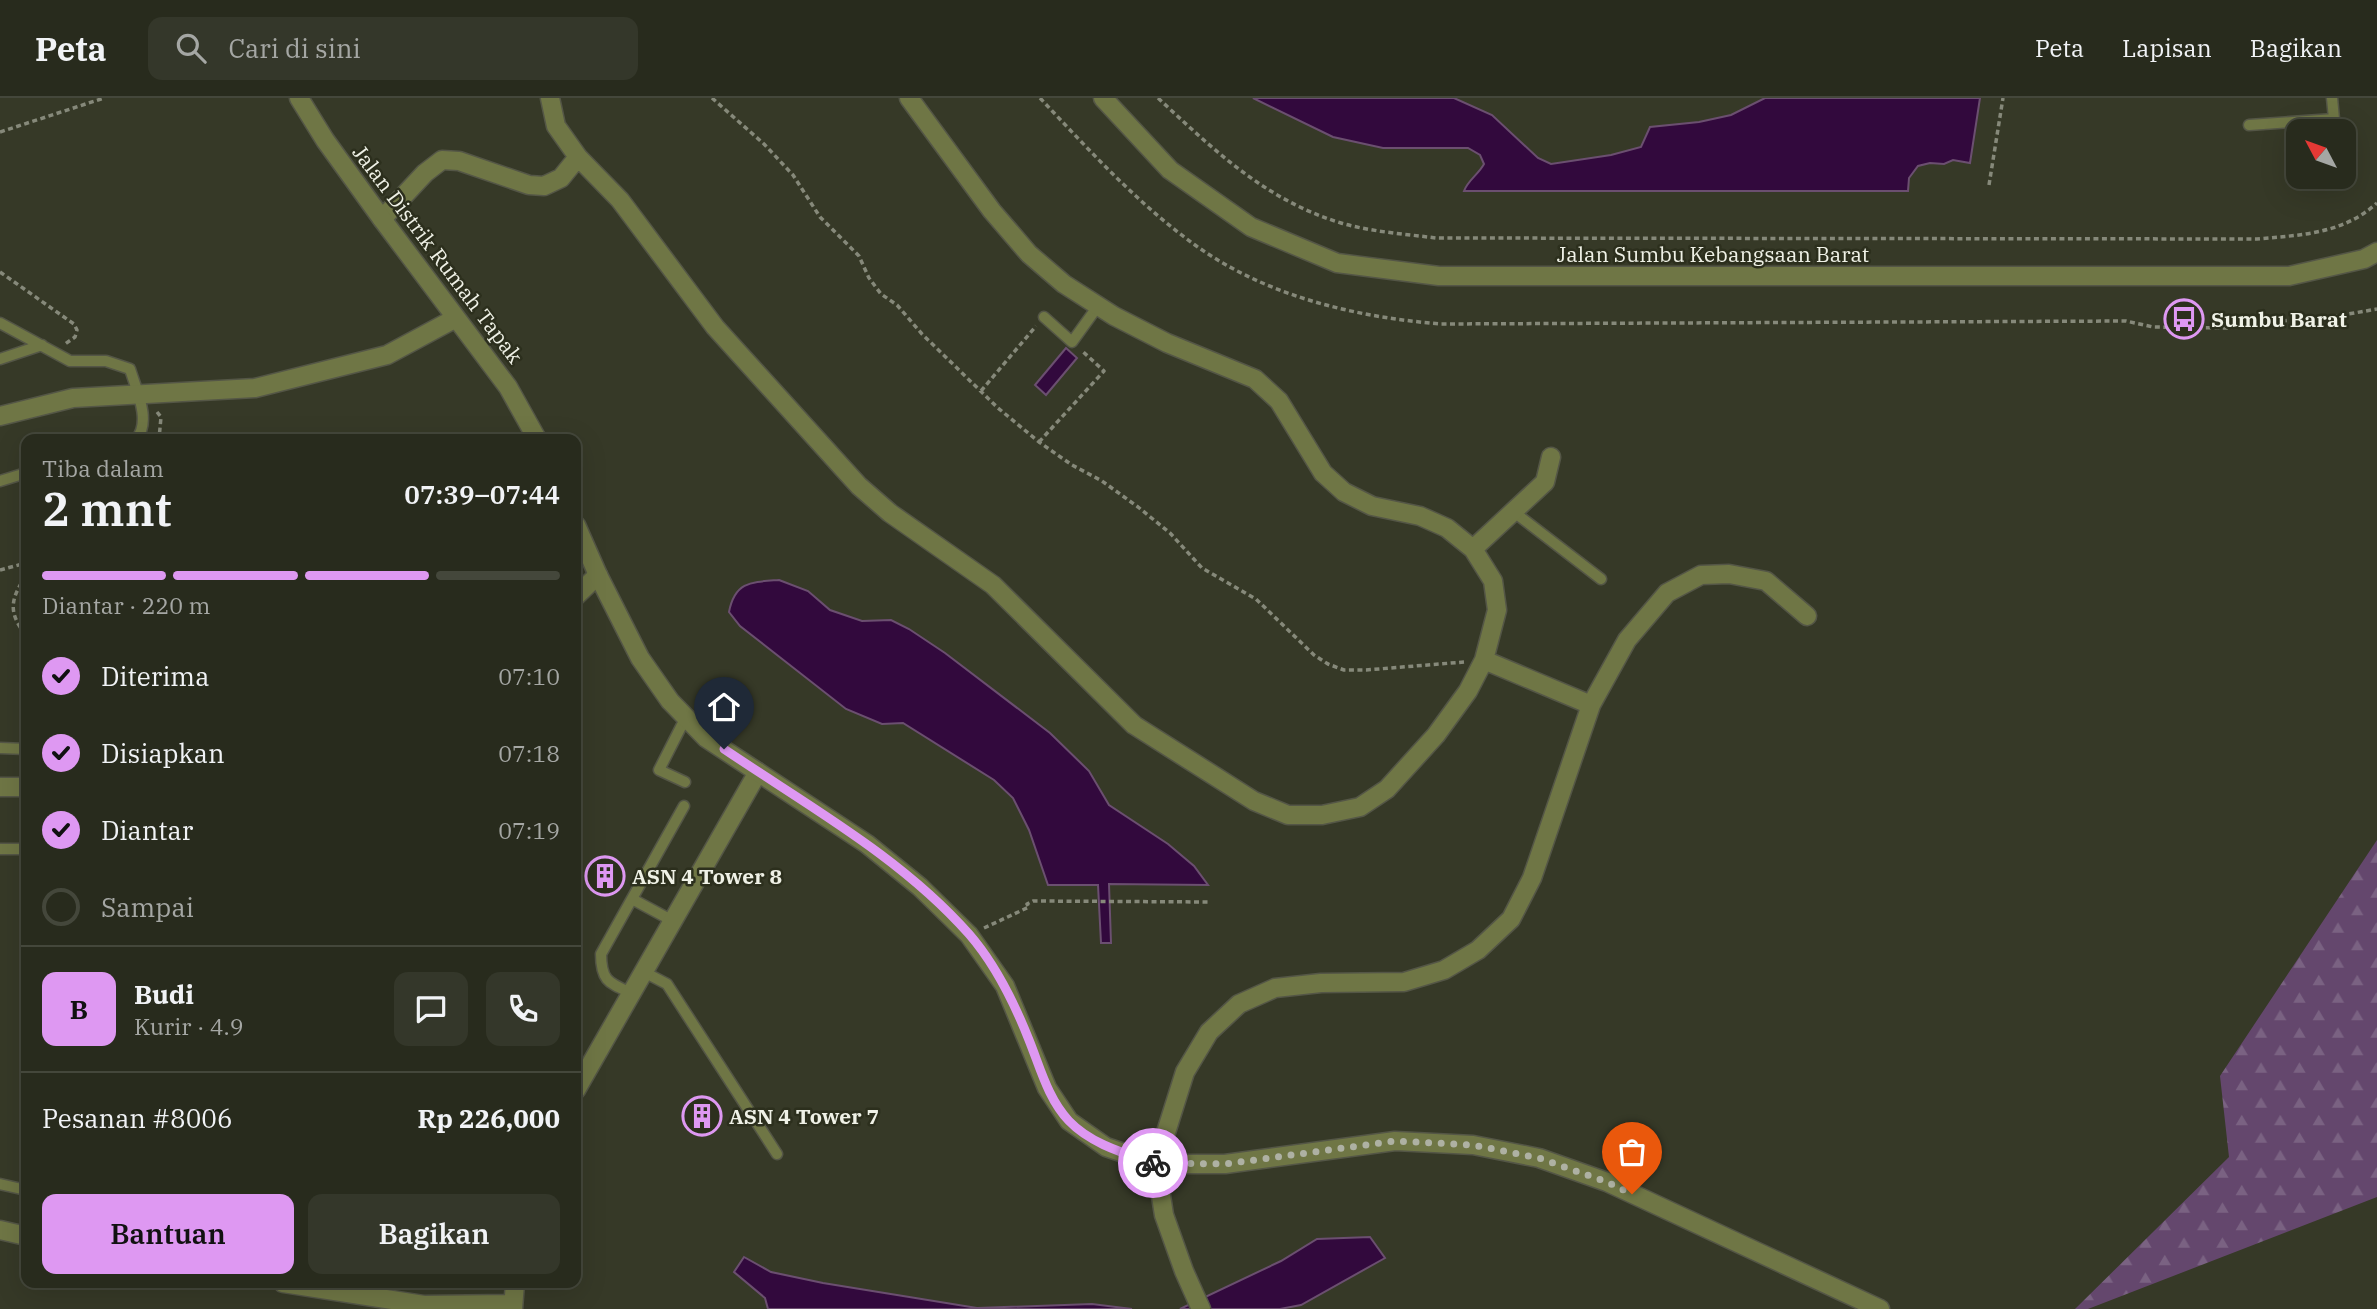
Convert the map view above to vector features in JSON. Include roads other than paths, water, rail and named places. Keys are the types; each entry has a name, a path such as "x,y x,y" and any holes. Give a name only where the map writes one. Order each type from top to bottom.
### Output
{"street":[{"name":"Jalan Distrik Rumah Tapak","path":"299,98 325,140 382,219 508,387 534,434"},
{"path":"550,98 556,126 578,157 620,200 715,327 859,486 890,513 993,585 1134,725 1254,802 1288,815 1322,815 1360,807 1387,789 1436,736 1468,691 1484,660 1497,610 1493,581 1474,550 1447,528 1420,516 1372,506 1344,492 1323,472 1279,401 1255,379 1167,342 1098,306 1064,284 1029,254 992,211 909,98"},
{"name":"Jalan Sumbu Kebangsaan Barat","path":"1102,98 1170,170 1251,227 1337,262 1439,276 2289,276 2364,259 2377,252"},
{"path":"382,219 425,173 442,160 458,161 529,186 544,186 561,178 578,157"},
{"path":"0,416 73,398 255,388 387,355 456,318"},
{"path":"1474,550 1545,482 1551,457"},
{"path":"581,536 640,658 670,701 706,738 867,844 920,887 969,935 1005,986 1047,1088 1069,1121 1106,1147 1156,1164 1225,1164 1395,1141 1473,1145 1539,1158 1607,1182 1880,1309"},
{"path":"1200,1309 1164,1215 1156,1164 1185,1072 1209,1032 1239,1004 1275,988 1321,983 1404,982 1444,970 1478,950 1511,919 1532,878 1591,705 1627,640 1667,593 1701,575 1729,574 1766,581 1807,616"},
{"path":"581,591 598,575"},
{"path":"1484,660 1591,705"},
{"path":"581,1081 758,772"},
{"path":"0,787 21,787"},
{"path":"0,1230 21,1235"},
{"path":"315,1288 424,1305 513,1307 514,1288"}],"lane":[{"path":"2249,125 2334,119 2332,98"},
{"path":"1044,317 1072,342 1098,306"},
{"path":"0,323 70,361 106,360 130,369 143,419 140,434"},
{"path":"0,359 42,345"},
{"path":"0,481 21,475"},
{"path":"1514,512 1601,579"},
{"path":"685,782 659,770 686,718"},
{"path":"0,748 21,749"},
{"path":"631,993 609,984 601,969 601,954 684,806"},
{"path":"0,849 21,849"},
{"path":"632,899 673,921"},
{"path":"644,972 667,984 777,1154"},
{"path":"0,1184 21,1189"}],"place":[{"name":"Sumbu Barat","path":"2184,319"},
{"name":"ASN 4 Tower 8","path":"605,876"},
{"name":"ASN 4 Tower 7","path":"702,1116"}]}
